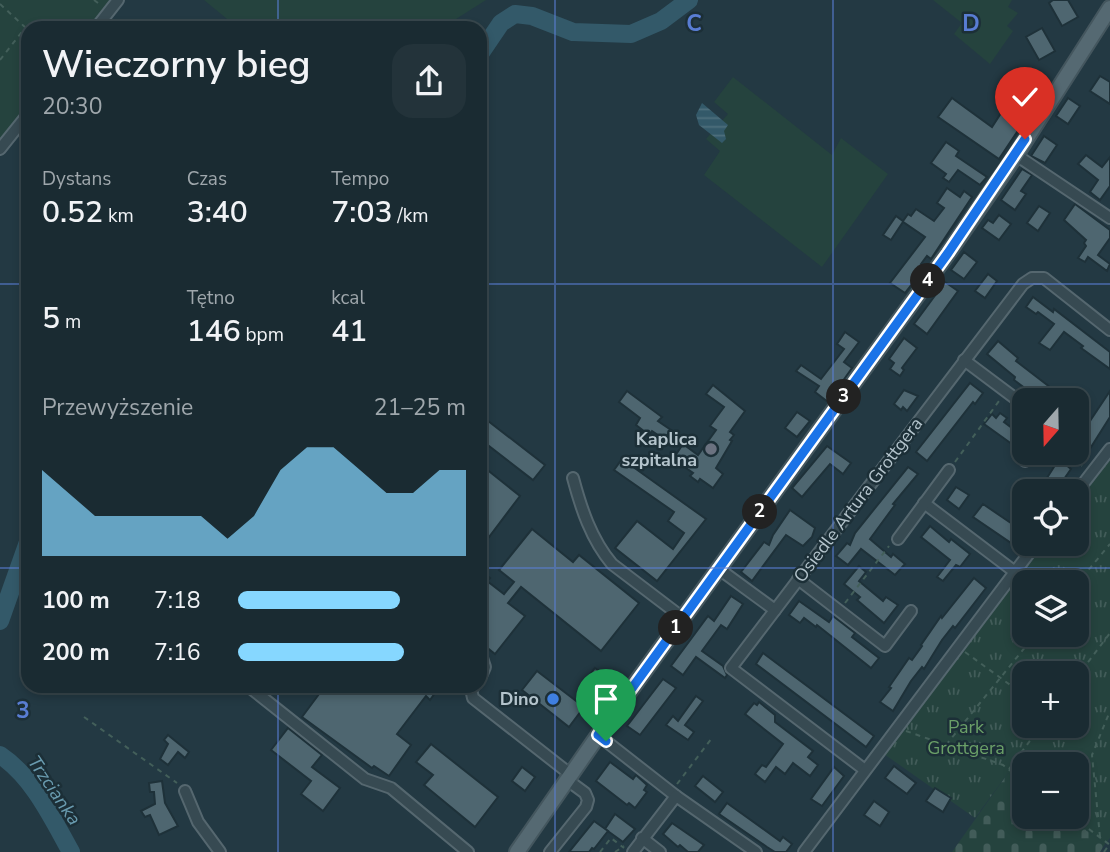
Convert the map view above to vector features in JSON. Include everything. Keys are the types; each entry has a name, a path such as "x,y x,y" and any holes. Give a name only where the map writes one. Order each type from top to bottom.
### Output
{"main road":[{"path":"517,852 598,735 948,253 1016,155 1110,8"}],"street":[{"path":"102,21 118,0"},
{"path":"0,149 21,123"},
{"path":"1016,155 1110,218"},
{"name":"Osiedle Artura Grottgera","path":"865,770 732,668 1023,284 1032,278 1044,278 1110,330"},
{"path":"964,360 1012,396"},
{"path":"1086,479 1110,449"},
{"path":"898,539 949,470"},
{"path":"573,478 584,517 604,555 683,618"},
{"path":"924,503 1012,570"},
{"path":"719,569 775,610"},
{"path":"804,852 1012,576"},
{"path":"798,579 885,646 911,611"},
{"path":"257,693 365,779 391,788 468,852"},
{"path":"472,693 473,698 585,793 588,800 586,807 550,852"},
{"path":"598,735 673,794 756,852"},
{"path":"184,791 198,822 220,852"},
{"path":"633,852 673,794"},
{"path":"642,838 660,852"},
{"path":"734,852 741,842"}],"path":[{"path":"94,0 98,3"},
{"path":"0,4 21,23"},
{"path":"0,60 21,33"},
{"path":"949,470 1006,392"},
{"path":"1082,466 1091,473"},
{"path":"839,611 891,544 898,539"},
{"path":"1088,570 1110,544"},
{"path":"1089,661 1110,633"},
{"path":"958,647 1012,686"},
{"path":"946,745 1025,647"},
{"path":"1100,838 1091,755 1110,711"},
{"path":"84,717 172,777 184,791"},
{"path":"897,728 1003,765 1012,772"},
{"path":"673,794 712,738"},
{"path":"1009,770 1032,738"},
{"path":"1088,829 1110,844 1104,852"},
{"path":"600,852 611,838 633,852"}],"green space":[{"path":"0,0 110,0 94,21 21,21 21,113 0,139"},
{"path":"204,0 486,0 454,21 230,21"},
{"path":"933,0 1012,0 1008,7 1018,13 1007,26 1013,31 990,64 954,34 962,23"},
{"path":"733,77 832,155 841,138 888,174 822,267 704,175 720,151 706,139 728,114 714,102"},
{"name":"Park Grottgera","path":"1110,460 1110,838 1105,844 1084,829 1089,829 1089,752 1012,752 1012,776 1008,773 975,818 884,754 1012,587 1012,647 1089,647 1089,570 1025,570 1036,556 1089,556 1089,487"},
{"path":"1008,773 1012,776 1012,829 1084,829 1105,844 1100,852 952,852"}],"water":[{"path":"702,103 728,125 724,131 726,139 722,143 699,125 696,115"}],"building":[{"path":"1053,0 1068,0 1078,17 1062,26 1049,3"},
{"path":"1042,28 1055,51 1039,60 1026,37"},
{"path":"1100,76 1110,82 1110,104 1090,91"},
{"path":"952,98 992,127 1003,110 1023,123 999,159 938,117"},
{"path":"1068,98 1080,106 1068,124 1056,116"},
{"path":"1044,136 1057,145 1045,163 1031,156"},
{"path":"946,142 959,151 956,156 987,177 980,185 958,170 949,182 943,178 946,174 931,163"},
{"path":"1086,155 1102,167 1110,157 1110,186 1100,200 1090,192 1098,180 1078,164"},
{"path":"1022,169 1032,175 1021,191 1026,194 1015,210 1001,200"},
{"path":"947,188 960,197 964,191 972,197 931,259 927,256 921,264 925,267 905,293 890,283 925,237 903,222 891,240 883,235 896,216 903,221 916,209 934,221 944,208 937,203"},
{"path":"1075,204 1110,230 1110,238 1098,255 1110,264 1107,271 1088,257 1085,262 1078,258 1086,246 1086,240 1064,220"},
{"path":"1039,206 1050,213 1038,231 1027,223"},
{"path":"999,215 1011,224 999,240 982,228 988,220 993,223"},
{"path":"964,252 977,262 964,279 951,270"},
{"path":"988,274 997,281 985,298 975,291"},
{"path":"945,282 958,291 927,334 914,324"},
{"path":"1033,297 1053,312 1054,309 1110,352 1110,369 1064,332 1050,350 1039,343 1054,324 1026,307"},
{"path":"845,332 859,342 844,362 852,368 828,402 815,392 819,386 796,371 801,365 821,379 844,349 837,344"},
{"path":"904,338 917,348 902,368 904,370 900,376 890,369 894,363 889,359"},
{"path":"998,341 1018,358 1016,361 1051,388 1025,388 987,354"},
{"path":"970,383 983,393 927,461 916,452"},
{"path":"713,385 745,411 730,432 734,435 730,440 732,441 716,468 723,474 713,488 700,479 698,482 690,476 693,473 673,459 683,444 698,455 716,430 710,426 724,407 706,394"},
{"path":"904,390 918,396 907,411 894,404"},
{"path":"627,391 662,417 658,421 671,430 664,439 652,431 649,435 636,425 640,418 619,402"},
{"path":"1110,391 1110,417 1089,450 1089,422"},
{"path":"797,412 810,421 797,437 785,428"},
{"path":"1000,413 1007,418 1004,422 1012,428 1012,444 984,424 992,414 996,418"},
{"path":"487,420 545,465 533,480 487,444"},
{"path":"827,446 851,463 843,474 830,464 802,497 792,488"},
{"path":"622,459 706,519 657,581 615,548 637,521 673,549 684,533 668,521 674,512 614,470"},
{"path":"1055,466 1067,466 1071,469 1064,479 1046,479"},
{"path":"908,467 918,474 893,504 895,505 870,539 891,557 893,554 905,564 895,575 861,549 848,565 836,556 847,543 850,545 855,533"},
{"path":"487,470 520,496 487,540"},
{"path":"956,487 969,495 959,509 947,500"},
{"path":"983,504 1012,524 1012,544 973,517"},
{"path":"790,510 815,528 812,537 803,546 786,535 752,581 741,572 764,542 769,545"},
{"path":"930,526 949,542 951,539 970,554 960,567 956,565 943,581 937,577 950,560 921,537"},
{"path":"532,529 573,562 579,555 639,603 601,651 521,587 508,603 525,616 495,654 487,648 487,581 504,594 514,582 499,570"},
{"path":"859,566 866,572 859,581 883,601 886,597 898,605 884,623 857,600 860,597 844,584"},
{"path":"974,578 986,588 955,628 953,626 942,640 924,669 922,667 911,681 893,711 880,702 891,688 889,687 909,658 912,660 941,616 942,618"},
{"path":"731,596 743,604 727,629 721,625 702,651 723,666 727,675 725,678 696,657 683,675 671,666 708,616 714,621"},
{"path":"799,601 829,622 833,616 855,633 852,637 879,658 871,668 817,625 816,627 804,618 800,623 789,615"},
{"path":"763,653 874,736 866,747 756,664"},
{"path":"595,668 607,677 596,691 584,682"},
{"name":"Dino","path":"537,671 584,707 569,727 522,690"},
{"path":"663,679 676,688 640,735 627,726"},
{"path":"320,693 435,693 430,700 426,696 397,734 411,745 389,776 374,766 372,768 302,717"},
{"path":"696,696 703,701 685,725 694,732 688,740 666,725 673,716 678,721"},
{"path":"759,702 775,715 775,722 813,751 808,757 818,765 810,776 793,763 785,774 776,767 765,782 755,774 762,765 766,767 783,744 745,714 754,703 757,705"},
{"path":"288,728 322,755 312,767 340,788 323,811 301,794 311,781 271,750"},
{"path":"168,735 189,752 185,758 178,752 168,765 160,759 168,744 164,740"},
{"path":"431,744 498,797 475,827 424,785 433,775 416,762"},
{"path":"610,762 633,779 636,775 647,785 644,790 647,792 635,808 596,781"},
{"path":"894,766 916,783 907,794 885,778"},
{"path":"522,767 535,777 525,791 512,781"},
{"path":"834,767 844,776 822,806 811,799"},
{"path":"703,776 723,792 715,802 695,786"},
{"path":"162,781 165,803 178,826 159,835 150,815 145,817 141,811 155,804 154,792 150,792 149,783"},
{"path":"935,788 951,798 943,812 926,801"},
{"path":"874,801 889,812 880,826 864,815"},
{"path":"727,803 780,841 783,837 792,844 786,852 775,852 767,847 719,814"},
{"path":"615,814 635,829 623,842 605,829"},
{"path":"594,821 608,831 594,849 589,852 569,852"},
{"path":"672,823 704,845 698,852 688,852 680,845 678,847 663,834"}],"waterway":[{"name":"Trzcianka","path":"487,44 501,23 515,14 532,16 573,32 631,34 661,21 689,0"},
{"name":"Trzcianka","path":"0,621 21,562"},
{"name":"Trzcianka","path":"0,755 32,786 71,852"}],"place":[{"name":"Kaplica szpitalna","path":"711,449"},
{"name":"Dino","path":"553,699"}],"route":[{"path":"606,741 598,735 948,253 1025,139"}]}
